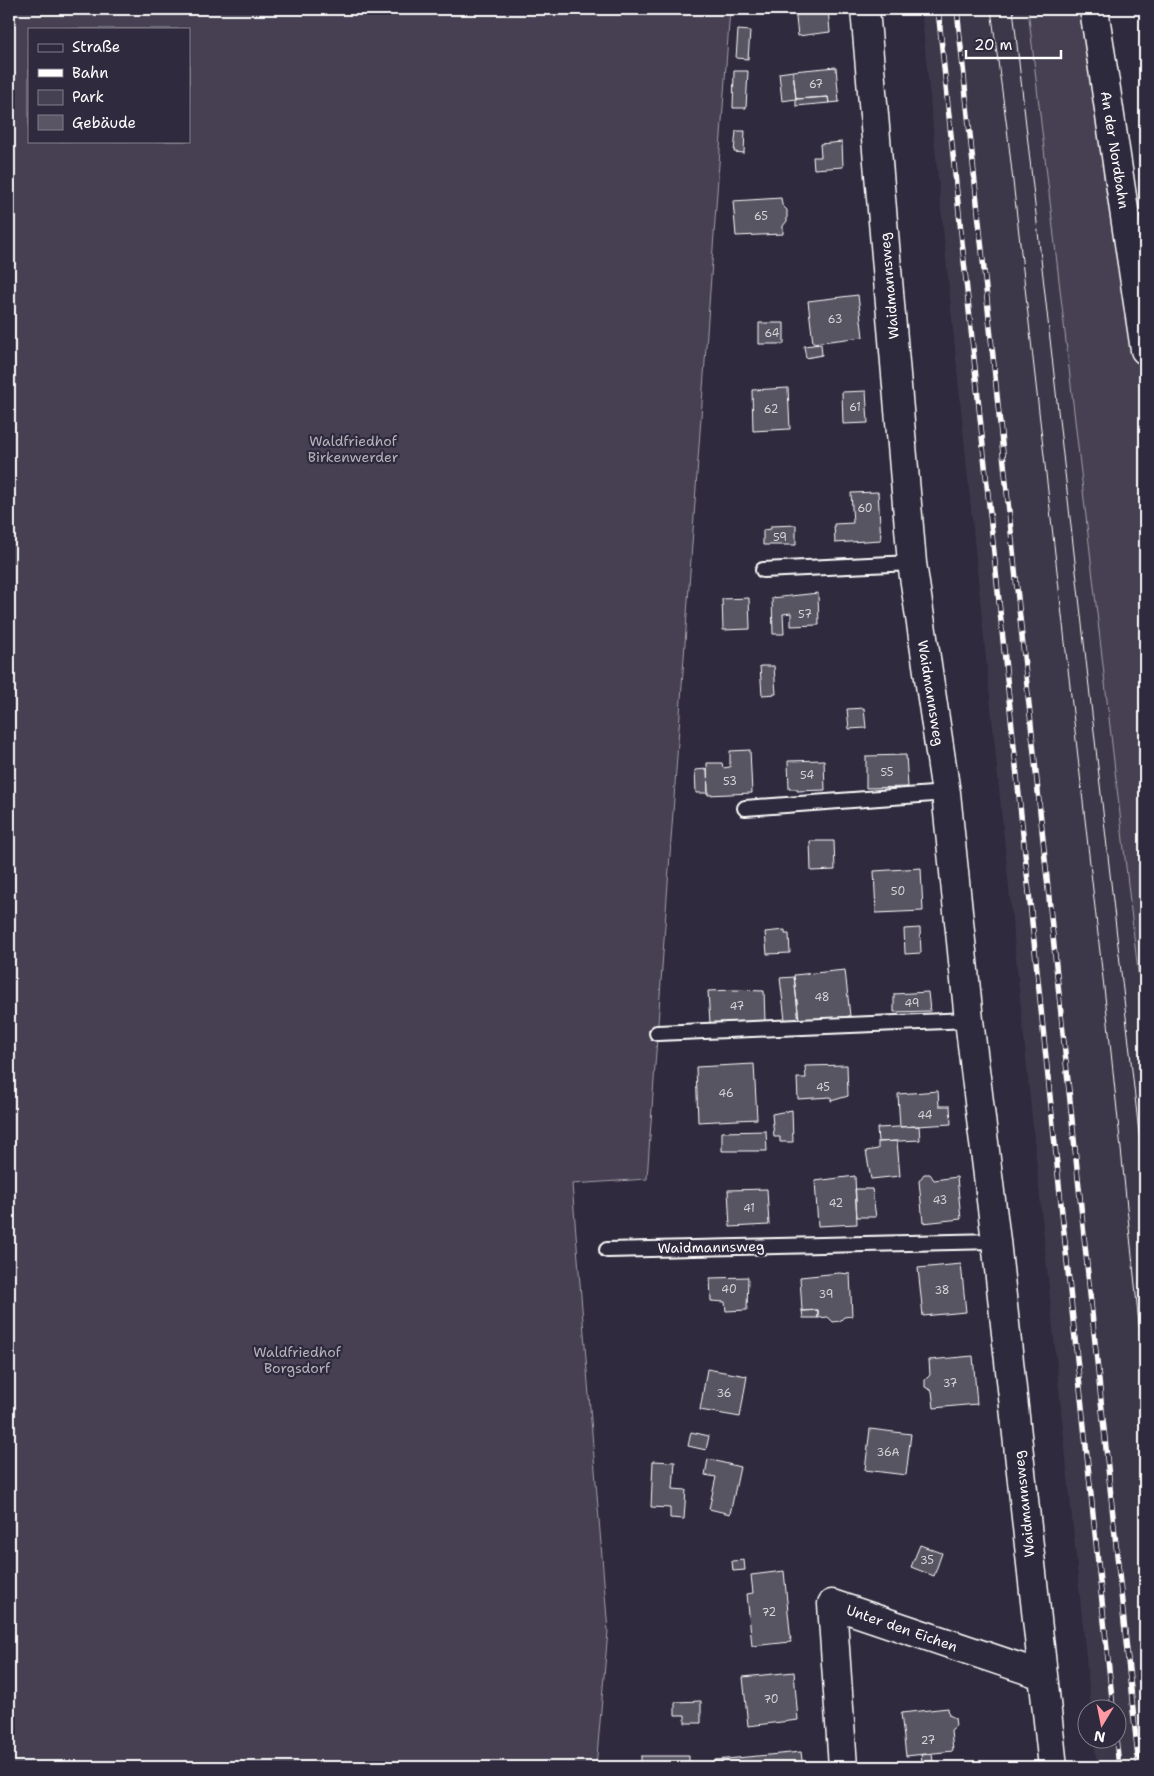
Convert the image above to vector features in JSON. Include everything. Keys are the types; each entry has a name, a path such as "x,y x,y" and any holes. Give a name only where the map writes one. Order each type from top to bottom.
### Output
{"street":[{"name":"Waidmannsweg","path":"866,9 912,563 946,793 969,1020 996,1241 1053,1767"},
{"name":"An der Nordbahn","path":"1094,9 1145,350"},
{"name":"Unter den Eichen","path":"843,1767 832,1604 1042,1675"}],"lane":[{"path":"764,570 912,563"},
{"path":"745,808 946,793"},
{"path":"657,1033 969,1020"},
{"name":"Waidmannsweg","path":"607,1250 996,1241"}],"shaded area":[{"path":"921,9 1028,9 1145,1031 1145,1767 1097,1767 1095,1748 1126,1748 1126,1698 1090,1698"}],"green space":[{"name":"Waldfriedhof Birkenwerder","path":"9,9 730,9 647,1179 572,1184 608,1631 596,1767 9,1767"},
{"path":"1028,9 1109,9 1125,155 1145,396 1145,1033"}],"building":[{"path":"795,9 828,9 830,32 798,36"},
{"path":"738,30 750,31 748,59 736,58"},
{"path":"836,67 839,102 829,103 828,97 796,99 793,71"},
{"path":"734,71 748,71 746,108 733,108"},
{"path":"793,71 796,99 782,101 779,73"},
{"path":"828,97 829,103 796,106 796,99"},
{"path":"736,131 745,131 744,153 734,152"},
{"path":"842,142 843,167 814,169 813,157 821,157 820,144"},
{"path":"781,198 782,205 787,210 787,221 783,226 783,234 736,236 733,201"},
{"path":"858,295 863,337 813,343 808,301"},
{"path":"759,323 784,323 784,344 759,344"},
{"path":"821,344 822,355 806,358 804,346"},
{"path":"788,388 790,429 753,431 752,390"},
{"path":"866,391 868,423 843,424 842,392"},
{"path":"878,492 881,540 835,543 834,524 853,523 851,493"},
{"path":"796,525 796,545 763,545 763,530 771,529 771,526"},
{"path":"818,593 819,625 791,626 791,613 783,614 784,634 773,634 772,598"},
{"path":"749,598 750,629 723,630 722,599"},
{"path":"760,666 774,666 776,694 762,695"},
{"path":"864,708 866,728 849,729 847,709"},
{"path":"750,750 752,793 708,795 707,763 722,763 723,768 730,767 730,751"},
{"path":"906,755 908,787 866,788 866,756"},
{"path":"824,760 825,790 797,791 797,789 789,789 788,761"},
{"path":"707,769 708,793 696,793 695,770"},
{"path":"810,841 834,841 835,870 811,871"},
{"path":"921,868 923,911 876,913 874,871"},
{"path":"920,928 921,953 905,954 904,929"},
{"path":"785,930 785,934 789,934 790,953 767,954 765,932"},
{"path":"845,970 850,1016 799,1022 794,975"},
{"path":"794,977 799,1019 785,1020 780,978"},
{"path":"708,991 764,991 765,1021 710,1023"},
{"path":"928,992 930,1011 894,1012 894,994"},
{"path":"754,1064 757,1119 698,1122 696,1067"},
{"path":"847,1065 848,1096 831,1101 831,1097 798,1099 797,1078 806,1078 805,1066"},
{"path":"938,1091 939,1106 950,1106 951,1124 900,1127 898,1094"},
{"path":"792,1110 793,1142 780,1142 780,1137 774,1137 772,1114"},
{"path":"919,1126 920,1140 878,1142 877,1128"},
{"path":"766,1131 767,1151 722,1151 722,1132"},
{"path":"897,1141 900,1176 871,1179 866,1151 878,1149 878,1142"},
{"path":"924,1174 930,1174 934,1180 957,1177 961,1219 923,1223 919,1181"},
{"path":"855,1176 857,1224 818,1226 815,1181"},
{"path":"767,1189 769,1225 730,1227 728,1190"},
{"path":"855,1189 872,1189 876,1217 857,1217"},
{"path":"961,1264 966,1312 923,1316 918,1268"},
{"path":"839,1273 850,1274 852,1316 833,1322 828,1317 818,1318 818,1310 802,1311 800,1277"},
{"path":"748,1277 747,1310 726,1311 725,1302 711,1301 710,1278"},
{"path":"818,1310 818,1318 803,1318 802,1311"},
{"path":"973,1356 977,1404 934,1408 932,1391 925,1387 925,1380 930,1375 929,1360"},
{"path":"707,1369 747,1376 740,1417 700,1410"},
{"path":"870,1429 911,1434 906,1475 865,1470"},
{"path":"691,1432 709,1436 706,1450 688,1446"},
{"path":"708,1459 740,1467 730,1514 709,1509 716,1477 705,1475"},
{"path":"653,1461 675,1462 673,1489 686,1490 684,1519 670,1518 670,1508 651,1507"},
{"path":"920,1545 942,1553 934,1576 911,1567"},
{"path":"744,1560 745,1570 733,1571 732,1561"},
{"path":"784,1571 791,1642 752,1646 747,1594 753,1593 751,1575"},
{"path":"794,1672 798,1720 748,1726 743,1677"},
{"path":"701,1701 701,1723 685,1723 685,1715 675,1715 675,1702"},
{"path":"948,1708 949,1715 955,1718 956,1726 951,1730 953,1751 906,1756 901,1713"},
{"path":"801,1752 803,1767 715,1767 715,1760"},
{"path":"932,1754 933,1761 922,1762 921,1755"},
{"path":"641,1756 689,1756 689,1767 641,1767"}],"tram line":[{"path":"991,9 1007,128 1108,1023 1145,1382"},
{"path":"1013,9 1145,1186"}],"railway":[{"path":"938,9 1112,1698"},
{"path":"957,9 1139,1767"},
{"path":"1117,1748 1119,1767"}],"park label":[{"name":"Waldfriedhof Borgsdorf","path":"297,1360"}]}
